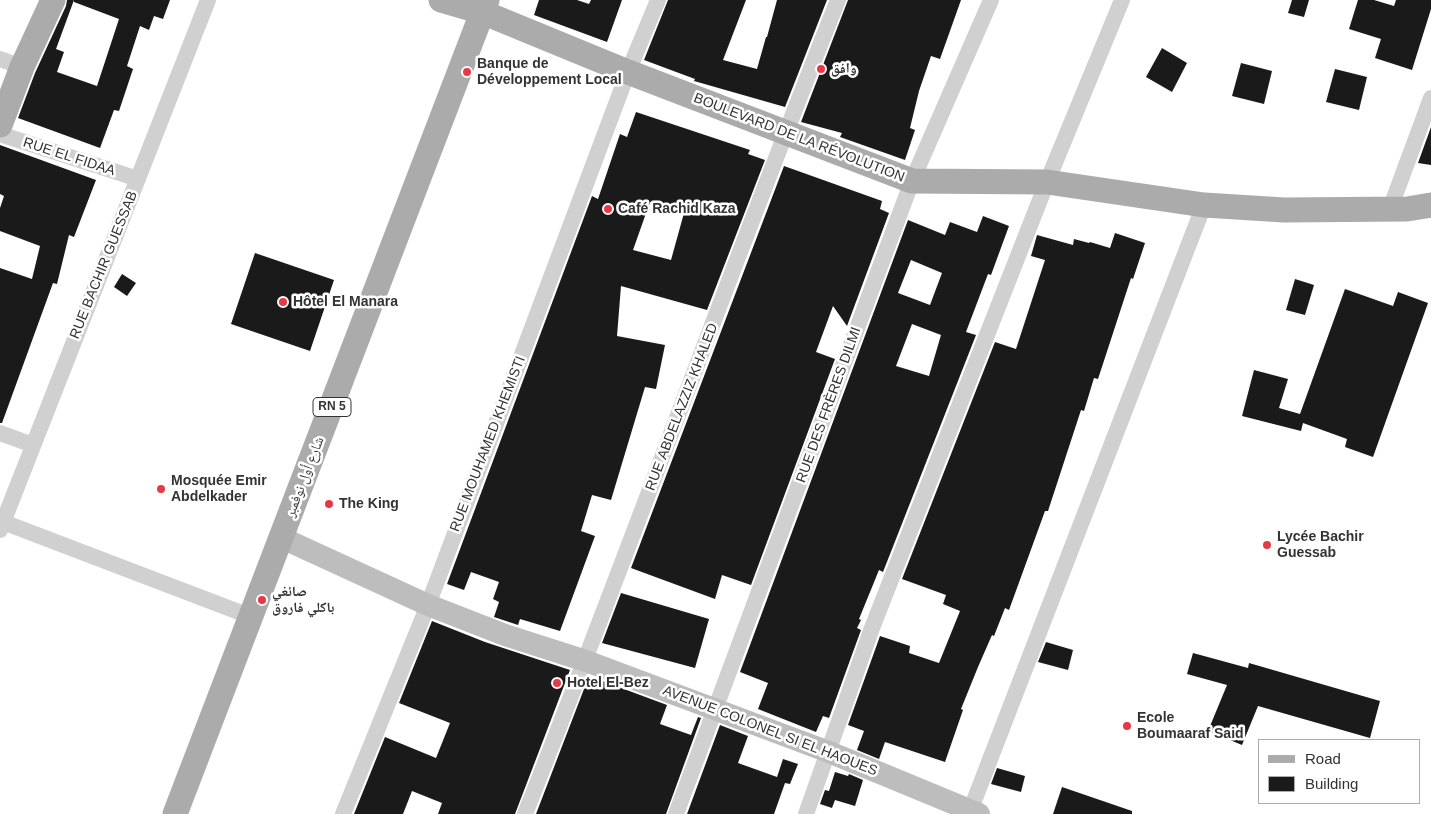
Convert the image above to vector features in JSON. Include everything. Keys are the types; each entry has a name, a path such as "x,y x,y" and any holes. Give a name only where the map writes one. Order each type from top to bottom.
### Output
{"main road":[{"path":"0,124 11,63 53,0"},
{"name":"BOULEVARD DE LA RÉVOLUTION","path":"441,0 485,6 628,72 912,181 1047,182 1204,205 1284,210 1407,209 1431,205"},
{"name":"شارع أول نوفمبر","path":"175,814 485,6"},
{"name":"AVENUE COLONEL SI EL HAOUES","path":"282,538 428,605 505,635 586,662 829,752 973,813"}],"street":[{"name":"RUE BACHIR GUESSAB","path":"2,526 208,0"},
{"name":"RUE MOUHAMED KHEMISTI","path":"343,814 428,605 628,72 658,0"},
{"name":"RUE ABDELAZZIZ KHALED","path":"525,814 586,662 785,133 838,0"},
{"name":"RUE DES FRÈRES DILMI","path":"676,814 912,181 991,0"},
{"path":"806,814 872,628 1047,182 1122,0"},
{"path":"1390,209 1431,98"},
{"name":"RUE EL FIDAA","path":"0,134 138,179"},
{"path":"973,813 1204,205"},
{"path":"0,433 33,445"},
{"path":"2,526 252,617"}],"building":[{"path":"67,0 74,0 170,0 163,19 154,16 149,30 140,26 127,66 133,69 119,111 114,110 100,148 18,118 35,73","holes":["74,0 74,2 119,19 97,86 57,72 64,52 56,49"]},
{"path":"539,0 577,0 589,4 591,0 622,0 607,42 534,15"},
{"path":"668,0 746,0 723,60 757,69 777,0 827,0 785,107 694,81 695,79 644,60"},
{"path":"848,0 961,0 940,59 931,56 919,91 910,128 915,130 905,160 840,137 842,133 801,122"},
{"path":"1292,0 1309,0 1304,17 1288,13"},
{"path":"1358,0 1374,0 1394,6 1396,0 1431,0 1431,9 1412,70 1375,58 1381,39 1349,29"},
{"path":"1162,48 1187,63 1172,92 1146,77"},
{"path":"1241,63 1272,71 1264,104 1232,96"},
{"path":"1335,69 1367,77 1359,110 1326,102"},
{"path":"636,112 750,150 748,154 765,160 707,310 621,286 617,336 665,345 656,389 645,387 611,500 592,495 581,531 595,536 560,631 520,619 518,625 494,617 499,602 493,599 499,582 471,572 464,590 447,584 592,196 598,199 620,134 627,137","holes":["650,202 684,213 671,260 633,250"]},
{"path":"1431,127 1431,165 1418,163"},
{"path":"0,145 96,180 74,237 69,235 57,284 53,283 2,423 0,423 0,268 32,279 40,246 0,231 0,208 4,196 0,194"},
{"path":"784,166 882,201 880,209 889,213 847,326 833,306 816,352 835,359 751,585 722,575 715,599 631,568"},
{"path":"983,216 1009,226 991,275 988,274 966,332 976,335 883,572 879,570 859,619 861,620 857,628 861,630 829,718 823,716 816,732 758,709 768,683 740,672 908,220 945,235 950,222 977,232","holes":["911,260 942,273 930,305 898,293","912,324 941,335 929,376 896,366"]},
{"path":"1115,233 1145,243 1133,279 1131,278 1098,379 1094,378 1084,411 1081,410 1048,511 1045,511 1009,610 1005,608 994,636 992,635 978,667 961,709 963,710 945,762 885,742 879,759 857,750 864,731 848,725 880,636 910,646 909,653 939,663 960,611 943,604 946,595 902,579 995,342 1016,349 1045,260 1031,256 1037,235 1073,245 1074,239 1110,248"},
{"name":"Hôtel El Manara","path":"255,253 334,280 310,351 231,324"},
{"path":"122,274 136,283 127,296 114,287"},
{"path":"1295,279 1314,285 1305,315 1286,310"},
{"path":"1345,289 1393,306 1398,292 1428,303 1373,457 1345,447 1347,439 1303,423 1301,431 1242,416 1254,370 1288,379 1279,408 1300,414"},
{"path":"621,593 709,619 695,668 602,643"},
{"path":"432,621 485,642 570,670 515,814 438,814 442,803 412,791 403,814 354,814 385,737 436,758 450,723 399,703"},
{"path":"1046,642 1073,650 1068,670 1038,662"},
{"path":"1193,653 1248,668 1249,663 1380,701 1370,738 1258,706 1242,745 1208,731 1227,685 1187,674"},
{"path":"589,676 667,705 660,724 691,735 698,717 701,718 666,814 536,814"},
{"path":"720,725 748,736 738,763 777,777 783,759 798,764 790,784 785,783 774,814 687,814"},
{"path":"997,768 1025,776 1021,792 991,784"},
{"path":"835,772 848,776 849,774 863,780 855,806 835,800 832,808 820,804 825,790 829,791"},
{"path":"1062,787 1132,811 1132,814 1053,814"}],"place":[{"name":"وافق","path":"821,69"},
{"name":"Banque de Développement Local","path":"467,72"},
{"name":"Café Rachid Kaza","path":"608,209"},
{"name":"Hôtel El Manara","path":"283,302"},
{"name":"Mosquée Emir Abdelkader","path":"161,489"},
{"name":"The King","path":"329,504"},
{"name":"Lycée Bachir Guessab","path":"1267,545"},
{"name":"صائغي باكلي فاروق","path":"262,600"},
{"name":"Hotel El-Bez","path":"557,683"},
{"name":"Ecole Boumaaraf Said","path":"1127,726"}]}
